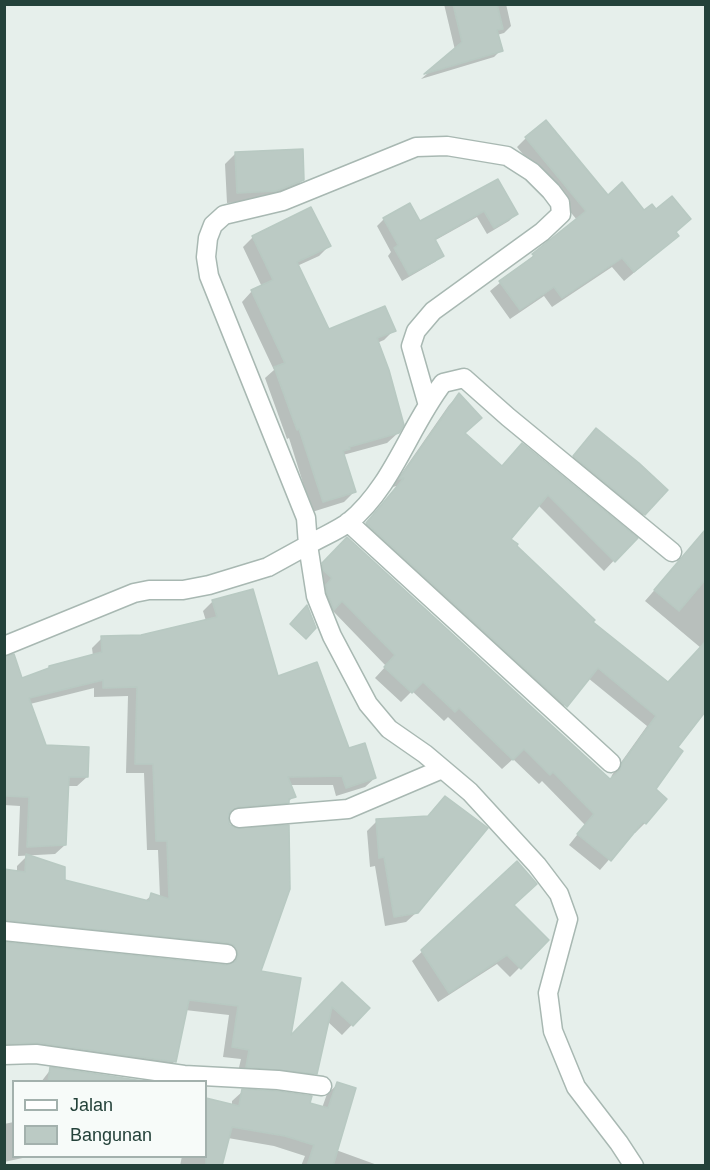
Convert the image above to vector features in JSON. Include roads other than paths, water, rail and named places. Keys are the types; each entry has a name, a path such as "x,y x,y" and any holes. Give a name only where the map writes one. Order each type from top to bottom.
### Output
{"street":[{"path":"427,402 411,346 416,331 434,311 542,231 561,214 560,203 556,197 532,172 507,156 447,146 416,147 283,201 224,215 213,225 208,238 206,257 208,276 306,518 316,596 332,636 368,704 389,729 425,754 470,792 499,822 559,894 568,918 548,993 553,1031 576,1087 634,1166"},
{"path":"4,646 134,593 148,590 183,590 268,567 348,522 375,495 427,402 443,383 464,378 672,552"},
{"path":"348,522 612,763"},
{"path":"239,818 348,809 442,769"},
{"path":"4,931 227,954"},
{"path":"4,1055 36,1054 184,1075 268,1079 322,1086"}]}
